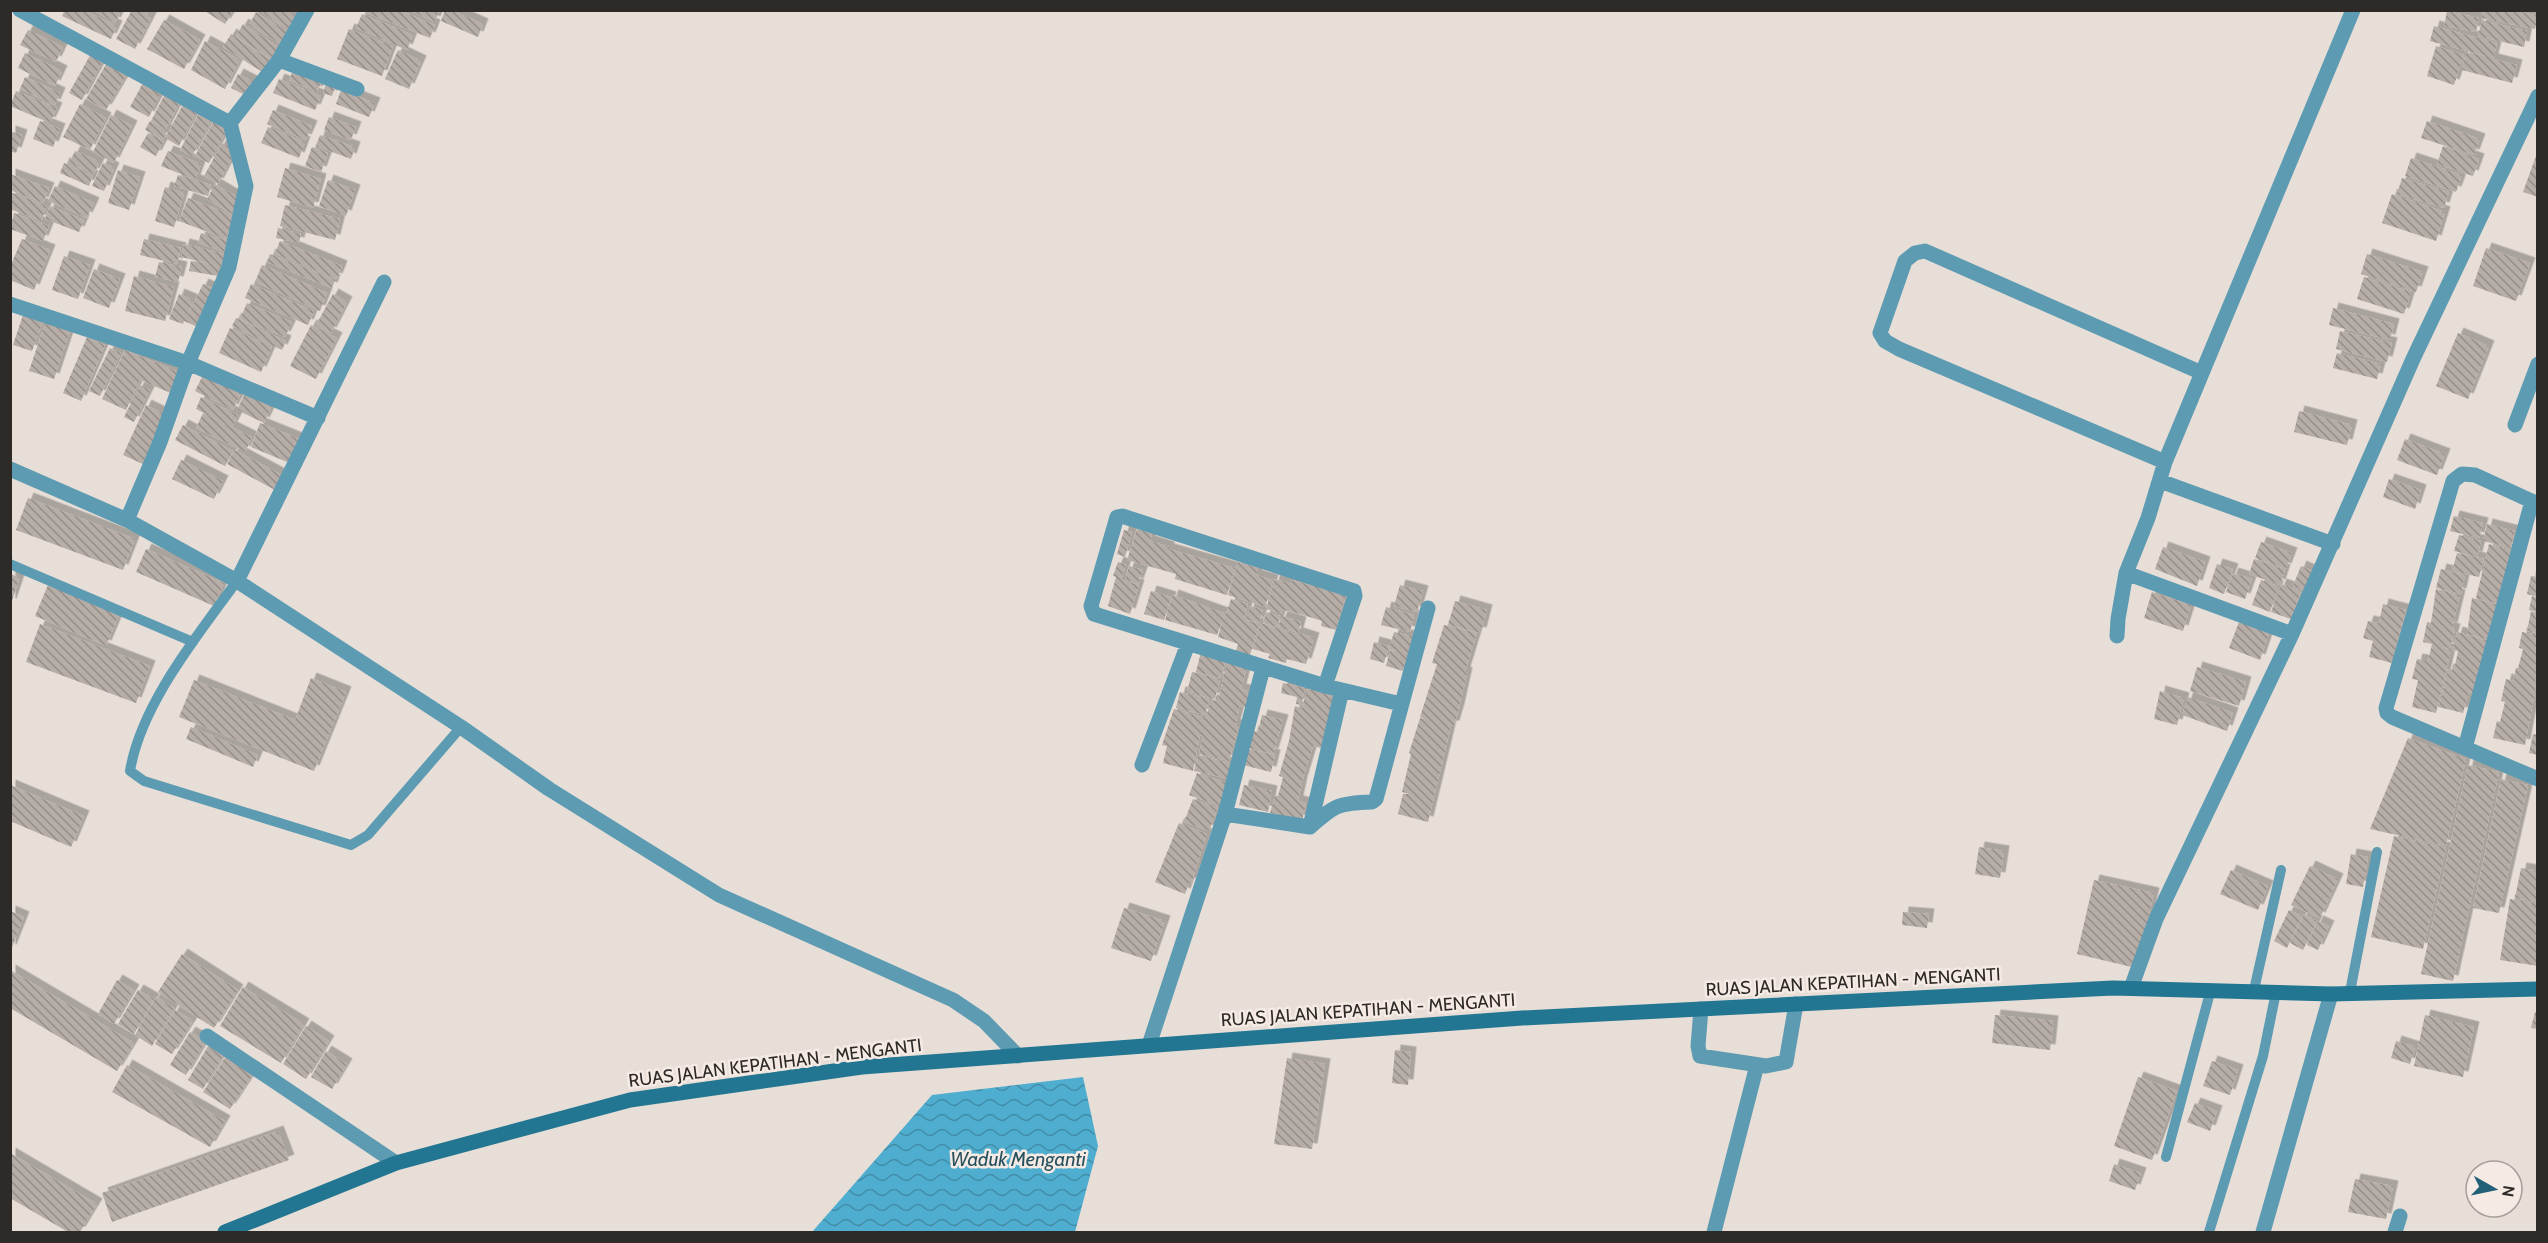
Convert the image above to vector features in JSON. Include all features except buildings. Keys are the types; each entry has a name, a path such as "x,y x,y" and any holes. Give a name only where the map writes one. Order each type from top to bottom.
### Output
{"main road":[{"name":"RUAS JALAN KEPATIHAN - MENGANTI","path":"225,1233 396,1163 630,1100 862,1067 1522,1018 2131,988 2331,994 2538,989"}],"street":[{"path":"20,10 230,123 246,186 229,267 188,363 160,442 127,520"},
{"path":"230,123 279,60 307,10"},
{"path":"2117,636 2126,573 2148,518 2165,462 2353,10"},
{"path":"279,60 357,89"},
{"path":"2131,988 2156,919 2292,634 2413,359 2538,96"},
{"path":"2165,462 1885,341 1880,333 1905,261 1915,253 1925,251 2202,373"},
{"path":"237,581 384,282"},
{"path":"10,304 188,363 318,418"},
{"path":"2515,425 2538,364"},
{"path":"10,469 127,520 237,581 461,727 549,789 719,895 953,1000 984,1021 1018,1056"},
{"path":"2465,748 2535,503 2475,475 2462,474 2453,481 2386,708 2387,713 2392,717 2465,748 2538,778"},
{"path":"2160,482 2214,499 2333,544"},
{"path":"1325,686 1355,596 1354,591 1122,516 1117,517 1091,611 1094,614 1263,668 1325,686 1401,704"},
{"path":"2126,573 2292,634"},
{"path":"1225,814 1310,827 1337,805 1372,802 1376,799 1428,608"},
{"path":"1142,765 1188,644"},
{"path":"1149,1045 1225,814 1263,668"},
{"path":"1310,827 1342,690"},
{"path":"2263,1233 2331,994"},
{"path":"1701,1009 1698,1046 1700,1056 1766,1066 1786,1062 1796,1004"},
{"path":"207,1036 396,1163"},
{"path":"1714,1233 1757,1065"},
{"path":"2395,1233 2400,1216"}],"lane":[{"path":"10,564 193,642"},
{"path":"237,581 193,642 157,698 132,756 130,771 144,781 351,845 368,835 461,727"},
{"path":"2350,992 2377,852"},
{"path":"2254,990 2281,870"},
{"path":"2166,1157 2211,989"},
{"path":"2209,1233 2263,1056 2276,992"}],"water":[{"name":"Waduk Menganti","path":"1083,1077 1098,1146 1075,1232 812,1232 932,1095"}]}
